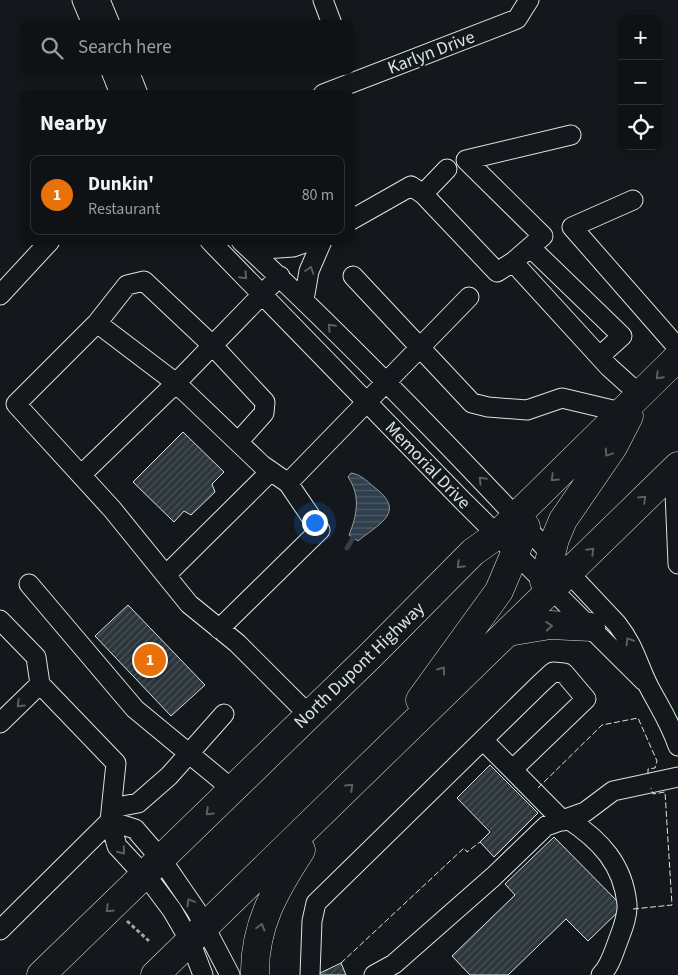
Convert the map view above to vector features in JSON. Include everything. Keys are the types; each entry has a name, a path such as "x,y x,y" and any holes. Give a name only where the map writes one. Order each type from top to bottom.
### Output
{"highway":[{"name":"North Dupont Highway","path":"41,975 309,715 473,552 514,533 630,404 678,357"},
{"path":"554,574 563,520 612,448 630,404"},
{"path":"155,975 508,632 554,574 676,467"},
{"path":"372,765 499,591 514,533"},
{"path":"508,632 550,625 591,627"},
{"path":"255,975 258,935 267,908 280,882 328,808"}],"street":[{"path":"82,0 90,20"},
{"path":"100,0 108,20"},
{"path":"323,0 330,20"},
{"name":"Karlyn Drive","path":"330,90 353,76 517,19 530,0"},
{"path":"113,75 118,90"},
{"path":"131,75 136,90"},
{"path":"355,218 411,186 423,194 497,272 513,262 543,236 466,160 571,135"},
{"path":"423,194 447,169"},
{"path":"633,200 572,228 678,348"},
{"path":"0,295 46,245"},
{"name":"Memorial Drive","path":"214,245 366,401 514,533 554,574 591,627 648,685"},
{"path":"246,246 293,247 299,245"},
{"path":"304,300 309,271 320,245"},
{"name":"Memorial Drive","path":"246,246 280,276 385,382 514,533 554,574 628,638 648,685 669,720 678,746"},
{"path":"530,247 622,336 600,356"},
{"path":"513,262 600,356 630,404"},
{"path":"80,476 176,383 280,276"},
{"path":"353,276 472,403 488,407 527,410 562,398 630,404"},
{"path":"238,442 264,413 265,402 212,345 144,281 127,285 97,323 16,404 112,509 189,604 237,643 309,715"},
{"path":"288,484 366,401 469,297"},
{"path":"97,323 176,383 238,442 288,484 320,530 219,629"},
{"path":"676,467 678,564"},
{"path":"166,575 271,471"},
{"path":"29,584 135,709 232,790"},
{"path":"0,620 36,657 40,684 116,763 111,814 117,846 152,867 185,892 198,934 203,975"},
{"path":"310,975 312,921 316,903 553,672 564,673 586,699 513,769"},
{"path":"0,723 40,684"},
{"path":"0,930 111,814 138,803 169,776 224,714"},
{"path":"483,740 565,820 592,835 618,867 627,905 625,923 608,968 601,975"},
{"path":"374,975 394,964 546,826 585,812 613,791 678,776"},
{"path":"198,934 230,975"}],"path":[{"path":"125,918 149,941"}],"water":[{"path":"351,473 363,478 384,496 389,503 387,517 358,541 349,535 356,513 355,491 348,477"}],"building":[{"path":"183,432 224,472 212,484 215,492 191,515 184,511 174,522 133,482"},
{"path":"128,605 205,685 171,716 95,636"},
{"path":"490,765 538,813 494,857 480,842 490,832 457,798"},
{"path":"554,837 623,907 588,941 566,919 508,975 470,975 452,956 515,895 505,884"},
{"path":"341,963 346,975 316,975"}],"waterway":[{"path":"347,548 353,538"}],"fence":[{"path":"538,788 602,725 638,718 657,761 655,768 648,769 648,776"},
{"path":"633,909 672,905 665,792 653,794 651,788"},
{"path":"341,963 464,848 467,852 480,842"}],"place":[{"name":"Dunkin'","path":"150,660"}]}
